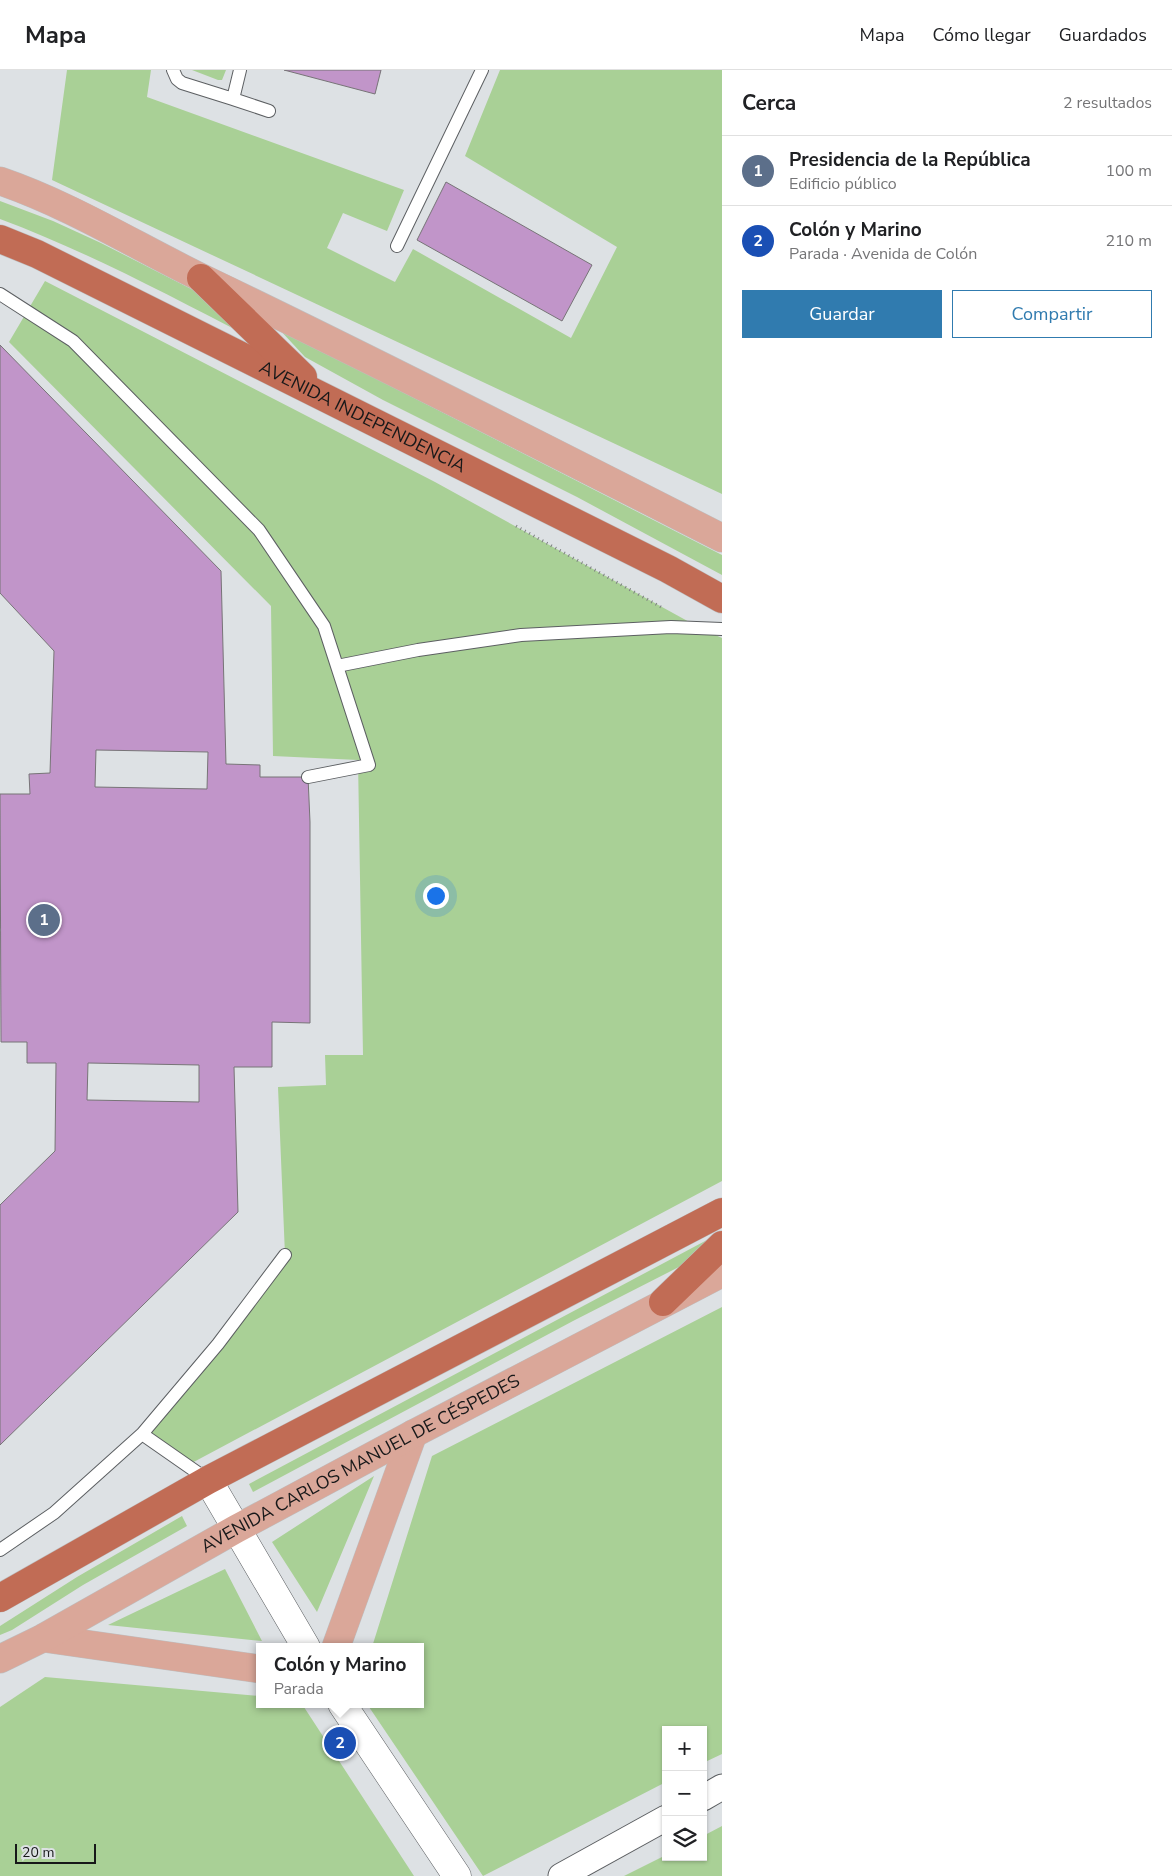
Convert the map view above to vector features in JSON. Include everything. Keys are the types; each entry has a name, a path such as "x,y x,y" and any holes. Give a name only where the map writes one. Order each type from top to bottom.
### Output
{"highway":[{"name":"AVENIDA INDEPENDENCIA","path":"0,239 37,254 322,396 722,599"},
{"path":"201,278 322,396"},
{"path":"0,1598 208,1480 722,1212"},
{"path":"662,1302 722,1245"}],"main road":[{"path":"0,181 105,227 201,278 405,376 722,538"},
{"name":"AVENIDA CARLOS MANUEL DE CÉSPEDES","path":"3,1659 236,1529 662,1302 722,1273"},
{"path":"337,1643 413,1434"},
{"path":"208,1480 304,1643"},
{"path":"43,1638 256,1668"},
{"path":"345,1708 456,1876"}],"street":[{"path":"707,1796 722,1787"},
{"path":"561,1876 662,1820"}],"lane":[{"path":"174,70 177,79 182,83 269,111"},
{"path":"233,99 240,70"},
{"path":"398,246 482,70"},
{"path":"0,294 73,341 259,530 324,626 369,765 308,777"},
{"path":"338,666 418,650 521,635 670,627 722,629"},
{"path":"0,1550 54,1513 142,1434 218,1344 285,1255"},
{"path":"142,1434 208,1480"}],"green space":[{"path":"67,70 151,70 147,97 404,190 387,231 343,213 327,248 395,282 413,249 571,338 617,247 465,156 500,70 722,70 722,494 52,180"},
{"path":"192,70 226,70 222,80 218,80"},
{"path":"0,201 53,221 101,243 205,296 250,337 95,259 0,219"},
{"path":"45,281 435,482 702,629 722,638 722,1181 188,1465 142,1434 285,1255 278,1087 326,1085 325,1055 363,1055 358,760 273,756 271,606 9,342"},
{"path":"279,329 722,555 722,575 577,497 383,400 305,357"},
{"path":"722,1232 722,1245 573,1321 253,1492 249,1484"},
{"path":"722,1307 722,1754 707,1761 707,1726 662,1726 662,1784 483,1876 370,1708 424,1708 424,1643 373,1643 432,1456"},
{"path":"374,1476 317,1612 272,1542"},
{"path":"182,1516 187,1526 83,1585 12,1630 0,1635 0,1626 77,1577"},
{"path":"225,1569 262,1641 108,1625"},
{"path":"45,1677 256,1696 256,1708 305,1708 414,1876 0,1876 0,1707"},
{"path":"722,1826 722,1876 624,1876 662,1857 662,1861 707,1861 707,1834"}],"building":[{"path":"284,70 381,70 375,94"},
{"path":"446,182 592,265 562,321 417,240"},
{"path":"0,345 221,571 226,764 260,765 260,777 308,777 310,822 310,1023 272,1022 272,1067 234,1067 238,1212 0,1445 0,1205 55,1151 56,1063 27,1063 27,1042 1,1042 0,794 30,794 29,774 50,773 54,651 0,593","holes":["96,750 208,752 207,789 95,787","88,1063 199,1065 199,1102 87,1100"]}],"place":[{"name":"Presidencia de la República","path":"44,920"},
{"name":"Colón y Marino","path":"340,1743"}]}
